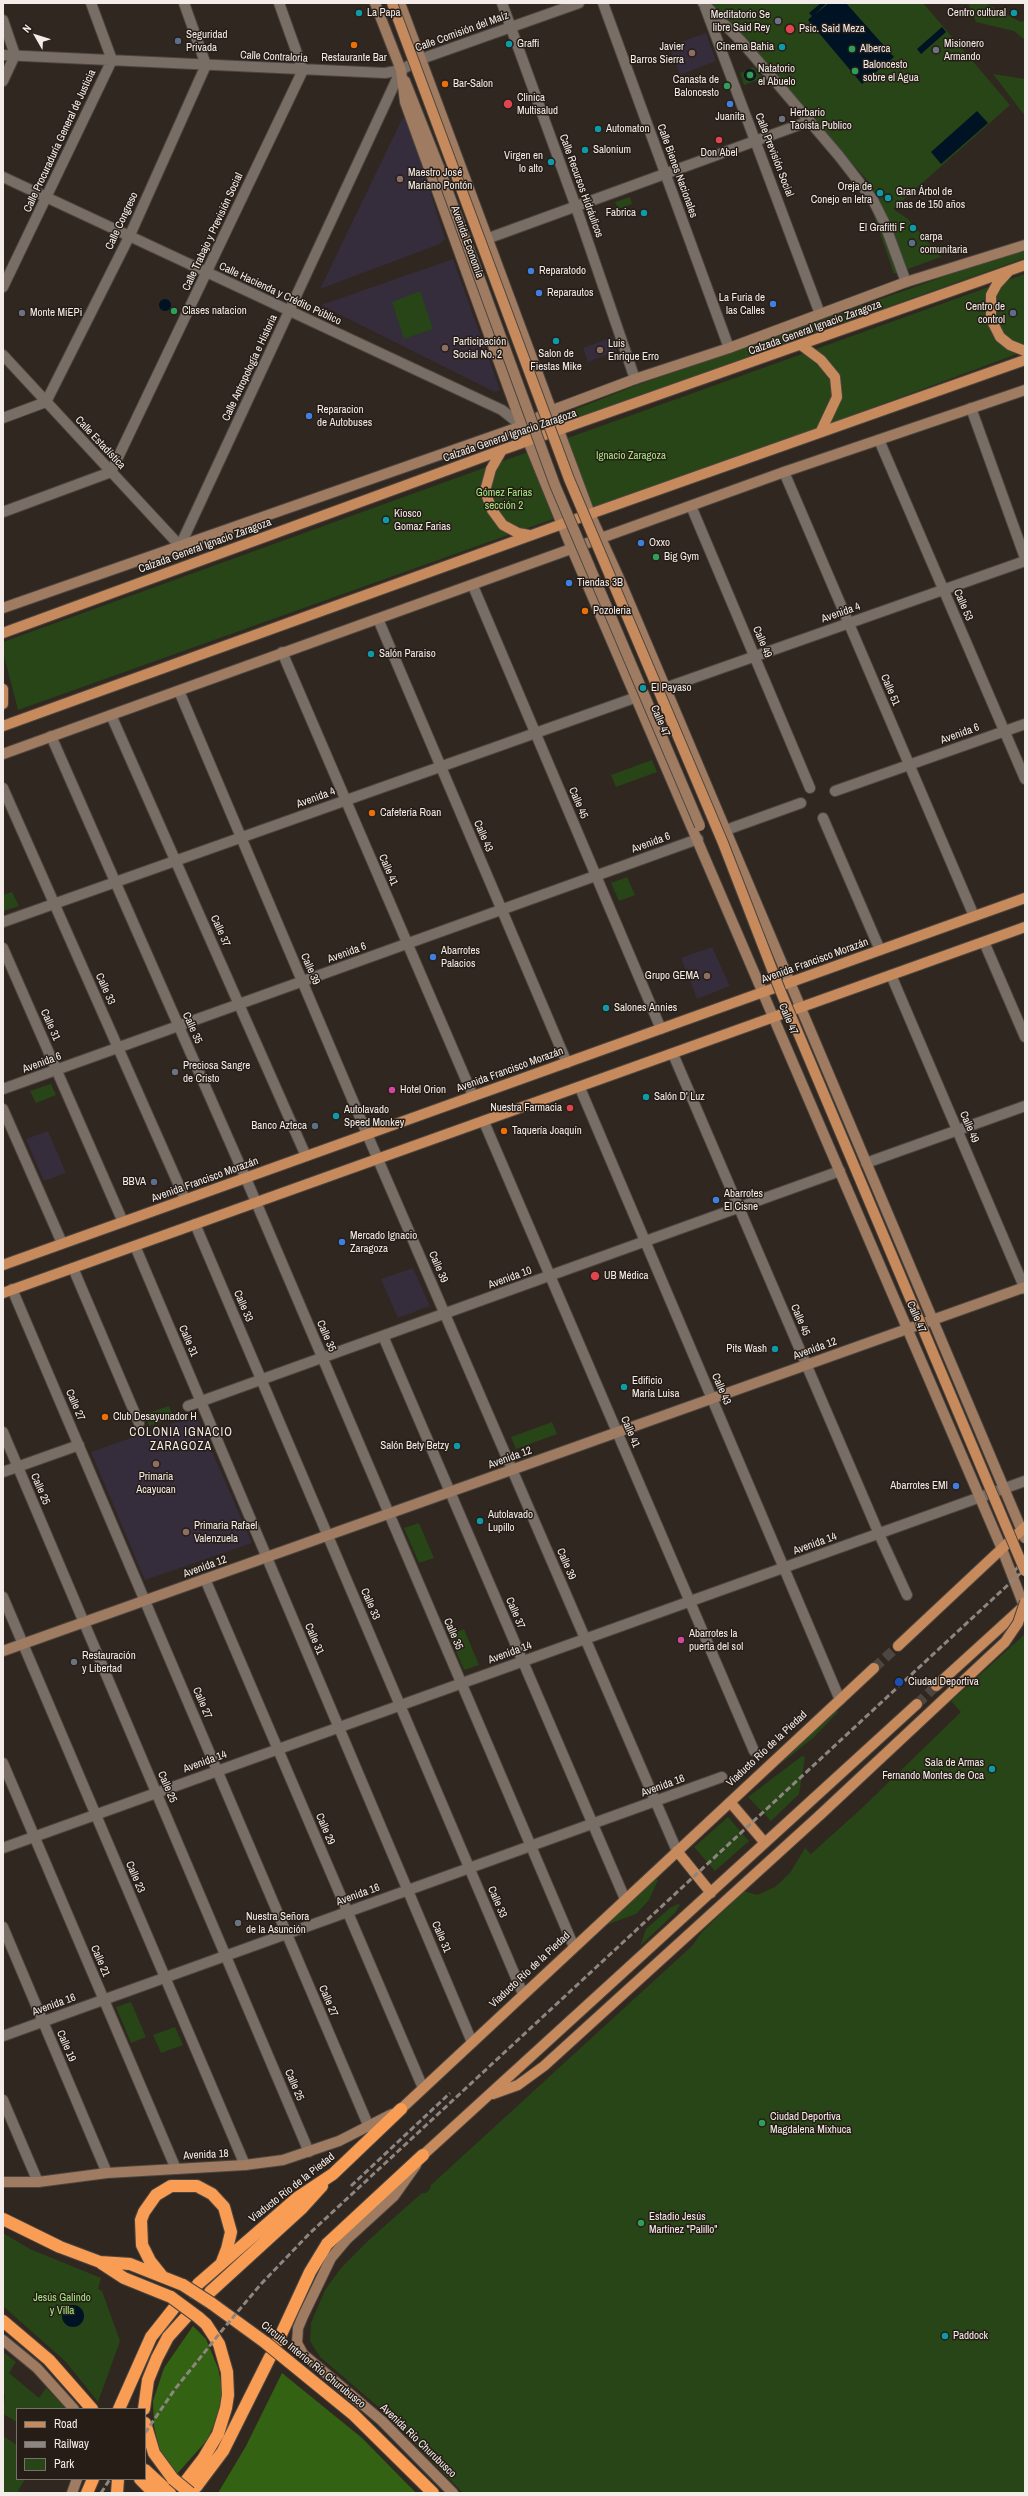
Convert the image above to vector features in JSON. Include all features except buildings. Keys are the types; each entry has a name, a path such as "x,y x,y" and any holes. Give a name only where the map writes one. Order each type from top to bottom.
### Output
{"highway":[{"name":"Viaducto Río de la Piedad","path":"198,2284 297,2198 333,2174 400,2109"},
{"path":"278,2341 310,2272 327,2244 423,2155"},
{"path":"211,2297 302,2208 333,2174"},
{"path":"162,2276 145,2253 142,2245 140,2224 149,2203 156,2195 171,2186 188,2185 201,2188 212,2194 224,2207 230,2232 227,2249 220,2264"},
{"path":"3,2219 60,2247 100,2262 124,2278 173,2302 206,2324 219,2344 227,2372 228,2395 226,2408 218,2434 203,2459 191,2487"},
{"name":"Circuito Interior Río Churubusco","path":"100,2262 130,2264 211,2297 353,2414 433,2493"},
{"path":"119,2408 145,2347 173,2302"},
{"path":"144,2408 148,2380 168,2337 193,2316"},
{"path":"3,2321 49,2360 91,2408"},
{"path":"191,2487 226,2445 270,2357"},
{"path":"146,2426 154,2453 173,2479 191,2487"},
{"path":"146,2471 162,2492"},
{"path":"87,2493 93,2480"},
{"path":"117,2493 118,2480"},
{"path":"142,2480 162,2492"}],"main road":[{"name":"Avenida Economía","path":"375,3 401,70 405,102 528,441"},
{"path":"392,3 569,480 723,843 783,998 1025,1571"},
{"name":"Avenida Economía","path":"400,3 489,238 558,432"},
{"path":"401,70 439,166 555,485 700,826 698,839"},
{"name":"Calzada General Ignacio Zaragoza","path":"3,608 522,426 550,411 634,379 729,348 906,282 1025,245"},
{"name":"Calzada General Ignacio Zaragoza","path":"3,633 502,450 558,432 1025,265"},
{"path":"1010,270 997,284 991,295 990,319 1000,337 1010,346 1025,351"},
{"path":"801,345 821,360 835,377 837,397 821,431"},
{"path":"3,726 529,535 1025,360"},
{"path":"506,382 517,388 523,386 530,382 535,370"},
{"path":"3,754 179,691 282,652 473,586 784,472 1025,390"},
{"name":"Calle 47","path":"558,432 590,514 619,578 932,1320 1004,1489 1024,1532"},
{"name":"Calle 47","path":"528,441 572,549 775,1017 1025,1605"},
{"path":"502,450 491,469 486,491 488,498 492,510 503,524 518,533 529,535"},
{"path":"590,590 592,578 600,570 611,570 619,578"},
{"path":"3,690 3,704"},
{"name":"Avenida Francisco Morazán","path":"3,1265 1025,898"},
{"path":"8,1291 580,1088 1025,927"},
{"name":"Avenida 12","path":"3,1651 1025,1288"},
{"path":"898,1646 1002,1549 1024,1532"},
{"path":"936,1686 1025,1605"},
{"path":"489,2096 528,2078 607,2010 995,1653 1013,1632 1025,1605"},
{"name":"Viaducto Río de la Piedad","path":"400,2109 874,1668"},
{"path":"423,2155 918,1704"},
{"path":"730,1802 765,1843"},
{"path":"677,1851 711,1893"},
{"name":"Avenida 18","path":"3,2182 38,2182 107,2173 245,2165 283,2160 339,2141 369,2127 400,2109"},
{"name":"Avenida Río Churubusco","path":"423,2155 394,2196 347,2239 331,2258 298,2328 296,2343 303,2354 382,2421 453,2493"},
{"path":"3,2340 37,2368 73,2408"},
{"path":"72,2493 77,2480"}],"street":[{"path":"91,3 112,60"},
{"path":"184,3 206,65"},
{"path":"279,3 303,70"},
{"name":"Calle Recursos Hidráulicos","path":"502,3 576,206 634,379"},
{"name":"Calle Comisión del Maíz","path":"401,70 422,59 579,3"},
{"name":"Calle Bienes Nacionales","path":"603,3 729,348"},
{"path":"703,4 741,41 810,121 873,200 884,222 906,282"},
{"name":"Calle Previsión Social","path":"703,4 756,141 820,314"},
{"path":"3,20 15,55 3,81"},
{"name":"Calle Contraloria","path":"3,54 303,70 385,72 401,70"},
{"name":"Calle Procuraduría General de Justicia","path":"3,287 48,197 112,60"},
{"name":"Calle Congreso","path":"46,402 130,235 206,65"},
{"name":"Calle Trabajo y Previsión Social","path":"111,472 207,274 303,70"},
{"name":"Calle Antropología e Historia","path":"180,546 401,70"},
{"path":"489,238 810,121"},
{"name":"Calle Hacienda y Crédito Público","path":"3,177 130,235 207,274 502,410 522,426"},
{"name":"Calle Estadística","path":"3,355 180,546"},
{"path":"3,418 46,402"},
{"path":"971,408 1025,560"},
{"name":"Calle 53","path":"879,440 1025,779"},
{"path":"3,512 111,472"},
{"name":"Calle 51","path":"784,472 974,916"},
{"name":"Calle 49","path":"691,506 810,788"},
{"name":"Avenida 4","path":"665,688 1025,560"},
{"name":"Calle 45","path":"473,586 661,1029"},
{"name":"Calle 43","path":"378,619 567,1063"},
{"name":"Calle 41","path":"282,652 473,1096"},
{"name":"Calle 39","path":"179,691 367,1134 677,1851"},
{"name":"Avenida 4","path":"3,922 637,697"},
{"name":"Calle 37","path":"111,715 306,1156"},
{"name":"Avenida 6","path":"835,791 1025,724"},
{"name":"Calle 35","path":"51,736 246,1178 574,1947"},
{"name":"Calle 33","path":"3,788 185,1199"},
{"path":"726,830 801,803"},
{"path":"823,818 880,950"},
{"name":"Avenida 6","path":"3,1090 698,839"},
{"path":"984,942 1025,1036"},
{"name":"Calle 31","path":"3,948 123,1222"},
{"name":"Calle 49","path":"891,975 1025,1288"},
{"name":"Calle 45","path":"673,1054 879,1534 908,1595"},
{"name":"Calle 43","path":"580,1088 840,1700"},
{"path":"866,1163 1025,1106"},
{"path":"3,1109 62,1243"},
{"name":"Calle 41","path":"484,1122 754,1751"},
{"name":"Avenida 10","path":"188,1406 840,1172"},
{"name":"Calle 33","path":"195,1224 523,1994"},
{"name":"Calle 31","path":"134,1246 472,2042"},
{"path":"73,1268 139,1423"},
{"name":"Calle 27","path":"8,1291 78,1445 369,2127"},
{"name":"Calle 37","path":"383,1336 625,1900"},
{"name":"Calle 25","path":"3,1432 309,2152"},
{"path":"3,1472 78,1445"},
{"name":"Avenida 14","path":"3,1848 1025,1481"},
{"name":"Calle 29","path":"206,1579 423,2088"},
{"name":"Calle 23","path":"3,1597 245,2165"},
{"name":"Calle 21","path":"3,1763 176,2169"},
{"name":"Avenida 16","path":"3,2036 722,1777"},
{"name":"Calle 19","path":"3,1927 107,2173"},
{"path":"3,2100 38,2182"}],"shaded area":[{"name":"Javier Barros Sierra","path":"706,33 716,61 680,75 669,46"},
{"name":"Maestro José Mariano Pontón","path":"402,119 407,119 445,239 440,244 320,289"},
{"name":"Participación Social No. 2","path":"453,259 500,390 495,392 321,305"},
{"name":"Luis Enrique Erro","path":"612,337 617,351 588,362 583,348"},
{"name":"Grupo GEMA","path":"712,947 730,986 697,999 681,958"},
{"path":"48,1131 66,1173 44,1181 26,1139"},
{"path":"413,1268 430,1306 398,1318 381,1279"},
{"path":"196,1415 252,1543 145,1580 91,1452"}],"green space":[{"path":"711,3 923,3 1010,105 893,209 908,219 941,257 894,274 872,210 874,188"},
{"path":"968,3 985,3 1021,22 1025,20 1025,40 1014,31 976,22"},
{"path":"753,67 763,78 744,85 740,73"},
{"path":"993,74 1025,79 1025,116"},
{"path":"630,197 632,204 618,209 615,202"},
{"path":"1025,248 1025,258 559,424 557,418 561,415 632,387"},
{"name":"Ignacio Zaragoza","path":"1025,274 1025,351 592,512 565,439"},
{"path":"420,291 433,329 404,339 392,302"},
{"name":"Gómez Farias sección 2","path":"528,452 553,519 18,710 3,652 3,642"},
{"path":"652,760 657,772 616,787 611,775"},
{"path":"627,877 635,895 619,901 611,883"},
{"path":"12,892 19,906 3,911 3,895"},
{"path":"51,1084 56,1095 36,1103 30,1091"},
{"path":"169,1406 173,1417 149,1426 145,1414"},
{"path":"552,1422 557,1434 516,1449 511,1437"},
{"path":"419,1523 434,1558 419,1563 404,1528"},
{"path":"464,1629 479,1665 464,1670 449,1635"},
{"name":"Ciudad Deportiva Magdalena Mixhuca","path":"1025,1634 1025,2493 463,2493 382,2410 320,2357 310,2341 311,2323 325,2290 341,2268 371,2238 422,2193 426,2193 430,2189 431,2185 693,1945 701,1933 744,1891 757,1895 775,1887 790,1873 805,1848 811,1854 862,1808 961,1712 951,1701"},
{"path":"836,1709 838,1712 813,1738 778,1766"},
{"path":"802,1756 805,1757 799,1794 771,1821 748,1797"},
{"path":"728,1817 749,1841 715,1871 694,1847"},
{"path":"654,1879 658,1880 649,1900 636,1914 606,1925"},
{"path":"678,1904 680,1905 675,1913 640,1946 646,1929 670,1908"},
{"path":"131,2002 146,2037 131,2043 116,2007"},
{"path":"175,2027 183,2045 161,2053 153,2035"},
{"name":"Jesús Galindo y Villa","path":"3,2233 30,2249 101,2278 98,2289 102,2291 120,2341 98,2402 66,2362 3,2306"},
{"path":"193,2326 206,2339 218,2368 222,2388 221,2407 208,2439 177,2474 160,2452 154,2426 153,2401 164,2368"},
{"path":"3,2352 16,2362 9,2373 39,2398 46,2388 66,2408 16,2408 16,2421 3,2414 5,2395 3,2393"},
{"path":"282,2373 362,2438 416,2493 218,2493 246,2446"},
{"path":"3,2436 16,2444 16,2480 24,2480 18,2491 22,2493 3,2493"}],"water":[{"path":"821,3 827,3 814,15 829,3 846,3 894,57 862,84 808,20 812,16 809,13"},
{"path":"942,27 946,32 921,54 917,49"},
{"name":"Natatorio el Abuelo","path":"748,69 752,69 756,75 752,81 748,81 744,77 744,73"},
{"path":"977,111 988,123 941,164 931,152"},
{"path":"163,299 167,299 171,305 167,311 163,311 159,307 159,303"},
{"path":"73,2305 81,2308 84,2316 81,2324 73,2327 65,2324 62,2316 65,2308"}],"tunnel":[{"path":"874,1668 898,1646"},
{"path":"917,1704 936,1686"},
{"path":"174,2308 198,2284"},
{"path":"187,2316 210,2292"}],"railway":[{"path":"1014,1571 1025,1561"},
{"path":"146,2432 175,2389 224,2328 261,2284 310,2233 1025,1569"},
{"path":"351,2186 450,2093"},
{"path":"101,2493 109,2480"}],"place":[{"name":"La Papa","path":"359,13"},
{"name":"Centro cultural","path":"1014,13"},
{"name":"Meditatorio Se libre Said Rey","path":"778,21"},
{"name":"Psic. Said Meza","path":"790,29"},
{"name":"Seguridad Privada","path":"178,41"},
{"name":"Graffi","path":"509,44"},
{"name":"Restaurante Bar","path":"354,45"},
{"name":"Cinema Bahia","path":"782,47"},
{"name":"Alberca","path":"852,49"},
{"name":"Misionero Armando","path":"936,50"},
{"name":"Javier Barros Sierra","path":"692,53"},
{"name":"Baloncesto sobre el Agua","path":"855,71"},
{"name":"Natatorio el Abuelo","path":"750,75"},
{"name":"Bar-Salon","path":"445,84"},
{"name":"Canasta de Baloncesto","path":"727,86"},
{"name":"Clinica Multisalud","path":"508,104"},
{"name":"Juanita","path":"730,104"},
{"name":"Herbario Taoista Publico","path":"782,119"},
{"name":"Automaton","path":"598,129"},
{"name":"Don Abel","path":"719,140"},
{"name":"Salonium","path":"585,150"},
{"name":"Virgen en lo alto","path":"551,162"},
{"name":"Maestro José Mariano Pontón","path":"400,179"},
{"name":"Oreja de Conejo en letra","path":"880,193"},
{"name":"Gran Árbol de mas de 150 años","path":"888,198"},
{"name":"Fabrica","path":"644,213"},
{"name":"El Grafitti F","path":"913,228"},
{"name":"carpa comunitaria","path":"912,243"},
{"name":"Reparatodo","path":"531,271"},
{"name":"Reparautos","path":"539,293"},
{"name":"La Furia de las Calles","path":"773,304"},
{"name":"Clases natacion","path":"174,311"},
{"name":"Monte MiEPi","path":"22,313"},
{"name":"Centro de control","path":"1013,313"},
{"name":"Salon de Fiestas Mike","path":"556,341"},
{"name":"Participación Social No. 2","path":"445,348"},
{"name":"Luis Enrique Erro","path":"600,350"},
{"name":"Reparacion de Autobuses","path":"309,416"},
{"name":"Kiosco Gomaz Farias","path":"386,520"},
{"name":"Oxxo","path":"641,543"},
{"name":"Big Gym","path":"656,557"},
{"name":"Tiendas 3B","path":"569,583"},
{"name":"Pozoleria","path":"585,611"},
{"name":"Salón Paraiso","path":"371,654"},
{"name":"El Payaso","path":"643,688"},
{"name":"Cafetería Roan","path":"372,813"},
{"name":"Abarrotes Palacios","path":"433,957"},
{"name":"Grupo GEMA","path":"707,976"},
{"name":"Salones Annies","path":"606,1008"},
{"name":"Preciosa Sangre de Cristo","path":"175,1072"},
{"name":"Hotel Orion","path":"392,1090"},
{"name":"Salón D' Luz","path":"646,1097"},
{"name":"Nuestra Farmacia","path":"570,1108"},
{"name":"Autolavado Speed Monkey","path":"336,1116"},
{"name":"Banco Azteca","path":"315,1126"},
{"name":"Taquería Joaquín","path":"504,1131"},
{"name":"BBVA","path":"154,1182"},
{"name":"Abarrotes El Cisne","path":"716,1200"},
{"name":"Mercado Ignacio Zaragoza","path":"342,1242"},
{"name":"UB Médica","path":"595,1276"},
{"name":"Pits Wash","path":"775,1349"},
{"name":"Edificio María Luisa","path":"624,1387"},
{"name":"Club Desayunador H","path":"105,1417"},
{"name":"Salón Bety Betzy","path":"457,1446"},
{"name":"Primaria Acayucan","path":"156,1464"},
{"name":"Abarrotes EMI","path":"956,1486"},
{"name":"Autolavado Lupillo","path":"480,1521"},
{"name":"Primaria Rafael Valenzuela","path":"186,1532"},
{"name":"Abarrotes la puerta del sol","path":"681,1640"},
{"name":"Restauración y Libertad","path":"74,1662"},
{"name":"Ciudad Deportiva","path":"899,1682"},
{"name":"Sala de Armas Fernando Montes de Oca","path":"992,1769"},
{"name":"Nuestra Señora de la Asunción","path":"238,1923"},
{"name":"Ciudad Deportiva Magdalena Mixhuca","path":"762,2123"},
{"name":"Estadio Jesús Martínez \"Palillo\"","path":"641,2223"},
{"name":"Paddock","path":"945,2336"}],"district":[{"name":"COLONIA IGNACIO ZARAGOZA","path":"181,1440"}]}
